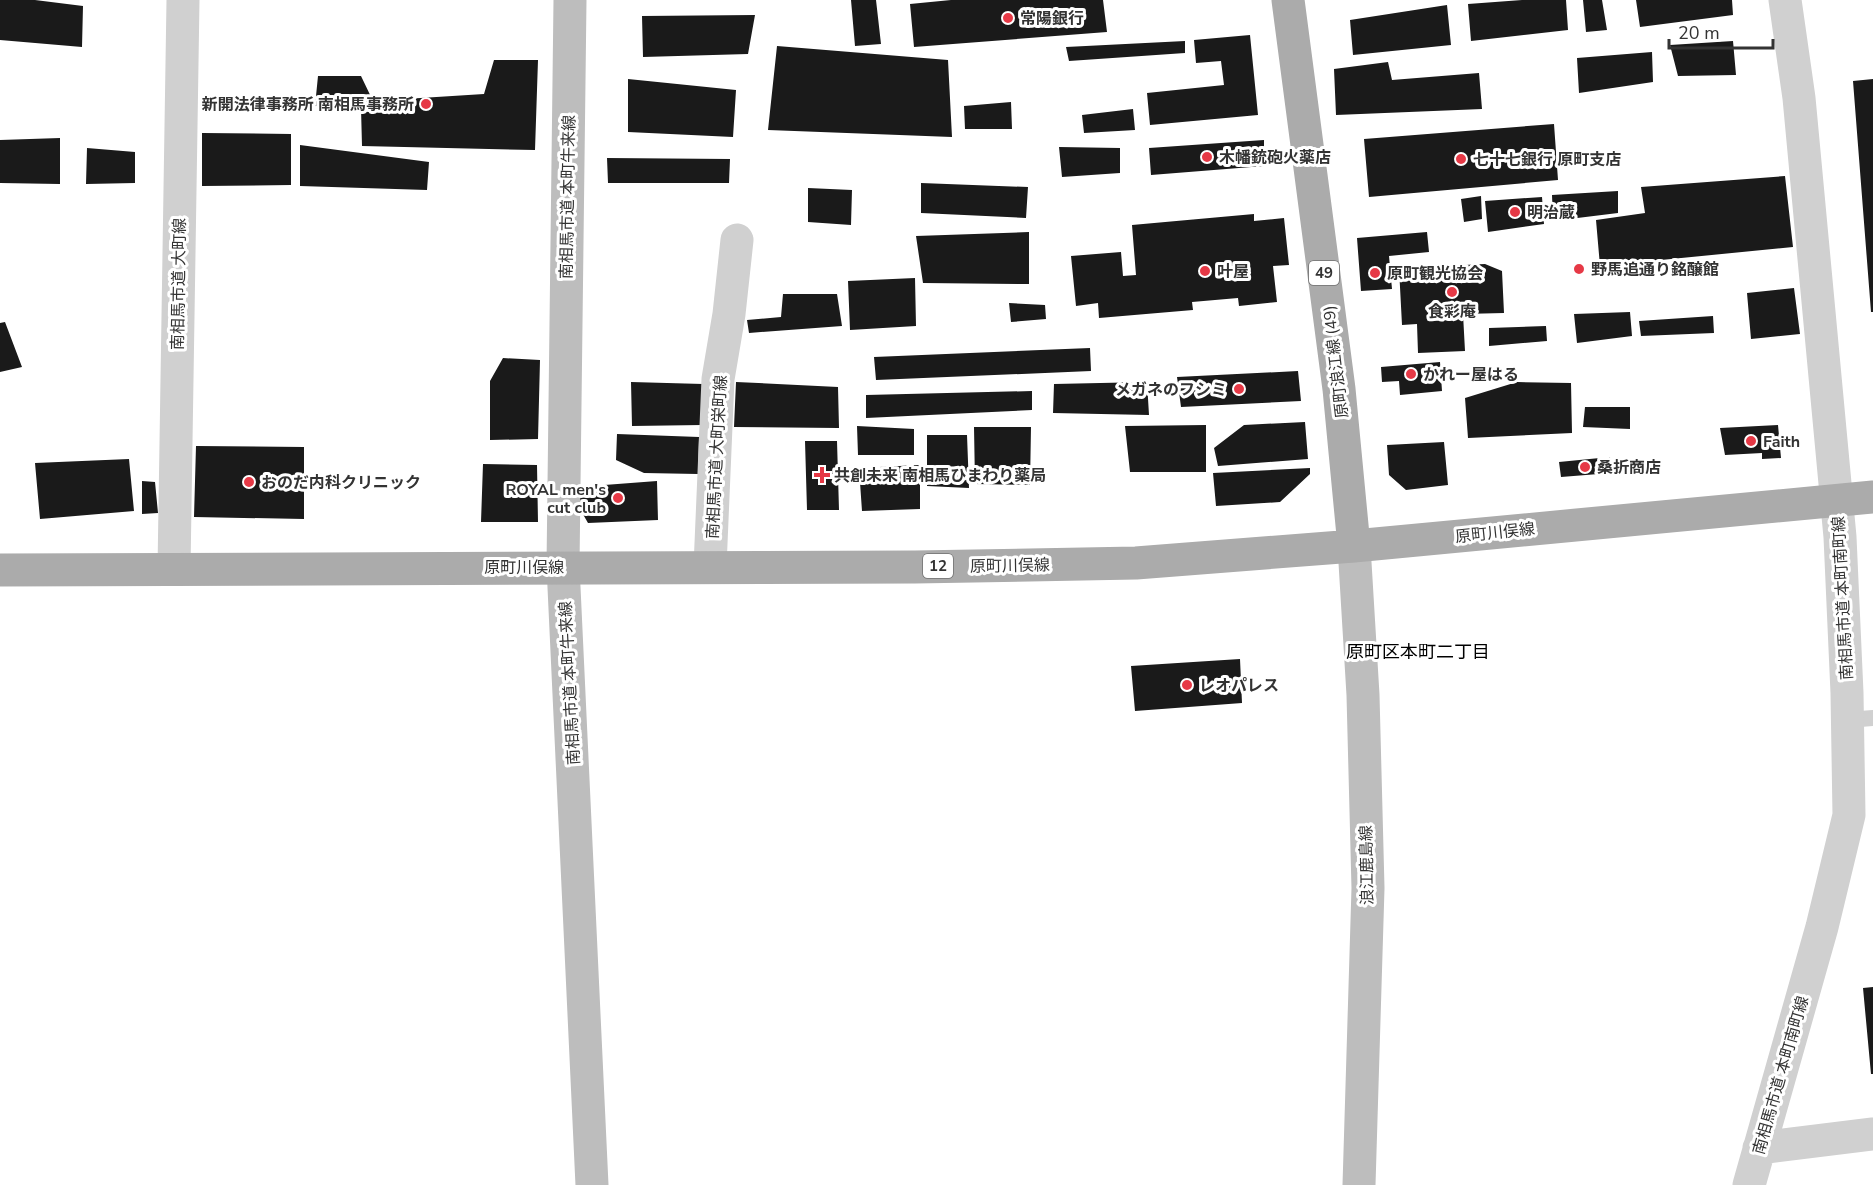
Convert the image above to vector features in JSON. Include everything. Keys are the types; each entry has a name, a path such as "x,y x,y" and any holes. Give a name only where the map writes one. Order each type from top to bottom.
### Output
{"main road":[{"name":"原町浪江線 (49)","path":"1288,0 1339,389 1354,546"},
{"name":"原町川俣線","path":"0,570 710,567 1136,562 1354,546 1873,497"}],"street":[{"name":"南相馬市道 大町線","path":"174,569 183,0"},
{"name":"南相馬市道 本町牛来線","path":"570,0 563,566 592,1185"},
{"name":"南相馬市道 本町南町線","path":"1749,1185 1822,927 1849,815 1860,719 1836,500 1799,98 1785,0"},
{"name":"南相馬市道 大町栄町線","path":"710,567 718,379 729,314 737,240"},
{"name":"浪江鹿島線","path":"1354,546 1363,695 1368,888 1359,1185"},
{"path":"1759,1148 1873,1134"}],"building":[{"path":"0,0 35,0 83,6 82,47 0,40"},
{"path":"851,0 876,0 881,44 855,46"},
{"name":"常陽銀行","path":"951,0 1103,0 1107,32 914,47 910,4"},
{"path":"1566,0 1568,30 1471,41 1468,4"},
{"path":"1583,0 1602,0 1607,30 1586,32"},
{"path":"1636,0 1732,0 1733,15 1640,27"},
{"path":"1447,5 1451,45 1353,55 1350,20"},
{"path":"755,15 748,54 643,57 642,16"},
{"path":"1250,35 1258,115 1150,125 1147,93 1224,85 1221,61 1196,63 1194,40"},
{"path":"1185,41 1185,53 1069,61 1066,47"},
{"path":"1733,41 1736,75 1678,76 1670,45"},
{"path":"777,46 948,60 952,137 768,130"},
{"path":"1652,52 1653,82 1579,93 1577,58"},
{"name":"新開法律事務所 南相馬事務所","path":"494,60 538,60 535,150 362,146 361,108 315,106 318,76 361,76 373,101 484,94"},
{"path":"1388,62 1392,80 1479,73 1482,109 1336,115 1334,69"},
{"path":"628,79 736,90 733,137 628,132"},
{"path":"1873,79 1873,312 1871,312 1853,81"},
{"path":"1011,102 1012,129 965,129 964,106"},
{"path":"1133,109 1135,130 1084,133 1082,115"},
{"name":"七十七銀行 原町支店","path":"1554,124 1558,180 1369,197 1364,139"},
{"path":"202,133 291,134 291,185 202,186"},
{"path":"60,138 60,184 0,183 0,140"},
{"name":"木幡銃砲火薬店","path":"1264,140 1264,166 1151,175 1149,148"},
{"path":"300,145 429,162 427,190 300,186"},
{"path":"1059,147 1120,148 1120,173 1062,177"},
{"path":"87,148 135,152 135,183 86,184"},
{"path":"607,158 730,159 729,183 608,183"},
{"path":"1785,176 1793,247 1600,266 1596,220 1645,213 1641,187"},
{"path":"921,183 1028,187 1026,218 921,213"},
{"path":"808,188 852,190 851,225 808,222"},
{"path":"1618,191 1618,213 1553,221 1552,195"},
{"path":"1481,196 1482,219 1464,222 1461,199"},
{"name":"明治蔵","path":"1542,197 1544,224 1488,232 1485,201"},
{"name":"叶屋","path":"1254,214 1254,221 1284,218 1289,265 1273,266 1277,302 1239,306 1238,298 1192,302 1193,310 1099,318 1098,303 1076,306 1071,256 1121,252 1123,276 1136,275 1132,225"},
{"path":"1029,232 1029,284 923,283 916,236"},
{"name":"原町観光協会","path":"1427,232 1429,252 1389,256 1392,289 1361,291 1357,238"},
{"name":"食彩庵","path":"1485,264 1502,271 1504,313 1463,314 1465,351 1418,353 1417,324 1402,325 1399,268"},
{"path":"915,278 916,326 850,330 848,281"},
{"path":"1794,288 1800,334 1751,339 1747,293"},
{"path":"783,294 837,294 842,326 749,333 747,320 781,317"},
{"path":"1009,303 1045,305 1046,319 1011,322"},
{"path":"1630,312 1632,336 1577,343 1574,314"},
{"path":"1713,316 1714,333 1641,336 1639,321"},
{"path":"5,322 22,367 0,372 0,323"},
{"path":"1546,326 1547,341 1489,346 1489,328"},
{"path":"1090,348 1091,371 876,380 874,357"},
{"path":"503,358 540,360 538,439 490,440 490,381"},
{"name":"かれー屋はる","path":"1440,362 1442,391 1400,395 1399,381 1382,382 1381,367"},
{"name":"メガネのフシミ","path":"1298,371 1301,401 1181,407 1177,377"},
{"path":"631,382 703,384 702,425 632,426"},
{"path":"736,382 838,387 839,428 734,427"},
{"path":"1147,382 1149,415 1053,413 1054,384"},
{"path":"1517,382 1571,383 1572,433 1468,438 1465,398"},
{"path":"1032,391 1032,410 866,418 866,395"},
{"path":"1585,407 1630,407 1630,429 1583,427"},
{"path":"1305,422 1308,459 1218,466 1214,448 1244,425"},
{"path":"1206,425 1206,472 1130,472 1125,426"},
{"name":"Faith","path":"1778,425 1781,458 1762,459 1762,453 1725,455 1720,428"},
{"path":"857,426 914,429 914,455 858,455"},
{"path":"974,427 1031,427 1030,485 975,484"},
{"path":"617,434 699,437 698,474 644,473 616,460"},
{"path":"927,435 967,435 969,488 927,486"},
{"name":"共創未来 南相馬ひまわり薬局","path":"805,441 837,441 839,510 807,510"},
{"path":"1444,442 1448,485 1406,490 1389,475 1387,445"},
{"name":"おのだ内科クリニック","path":"196,446 304,447 304,519 194,517"},
{"name":"桑折商店","path":"1610,457 1611,473 1561,477 1559,462"},
{"path":"129,459 134,511 40,519 35,463"},
{"path":"483,464 537,465 538,522 481,522"},
{"path":"920,465 920,509 862,511 859,468"},
{"path":"1310,468 1310,474 1280,502 1216,506 1213,473"},
{"path":"142,481 155,482 158,513 142,514"},
{"name":"ROYAL men's cut club","path":"657,481 658,520 588,523 580,509 578,487"},
{"name":"レオパレス","path":"1240,659 1242,703 1135,711 1131,666"},
{"path":"1873,987 1873,1074 1871,1074 1863,988"}],"place":[{"name":"常陽銀行","path":"1008,18"},
{"name":"新開法律事務所 南相馬事務所","path":"426,104"},
{"name":"木幡銃砲火薬店","path":"1207,157"},
{"name":"七十七銀行 原町支店","path":"1461,159"},
{"name":"明治蔵","path":"1515,212"},
{"name":"野馬追通り銘醸館","path":"1579,269"},
{"name":"叶屋","path":"1205,271"},
{"name":"原町観光協会","path":"1375,273"},
{"name":"食彩庵","path":"1452,292"},
{"name":"かれー屋はる","path":"1411,374"},
{"name":"メガネのフシミ","path":"1239,389"},
{"name":"Faith","path":"1751,441"},
{"name":"桑折商店","path":"1585,467"},
{"name":"共創未来 南相馬ひまわり薬局","path":"822,475"},
{"name":"おのだ内科クリニック","path":"249,482"},
{"name":"ROYAL men's cut club","path":"618,498"},
{"name":"レオパレス","path":"1187,685"}],"district":[{"name":"原町区本町二丁目","path":"1418,652"}]}
